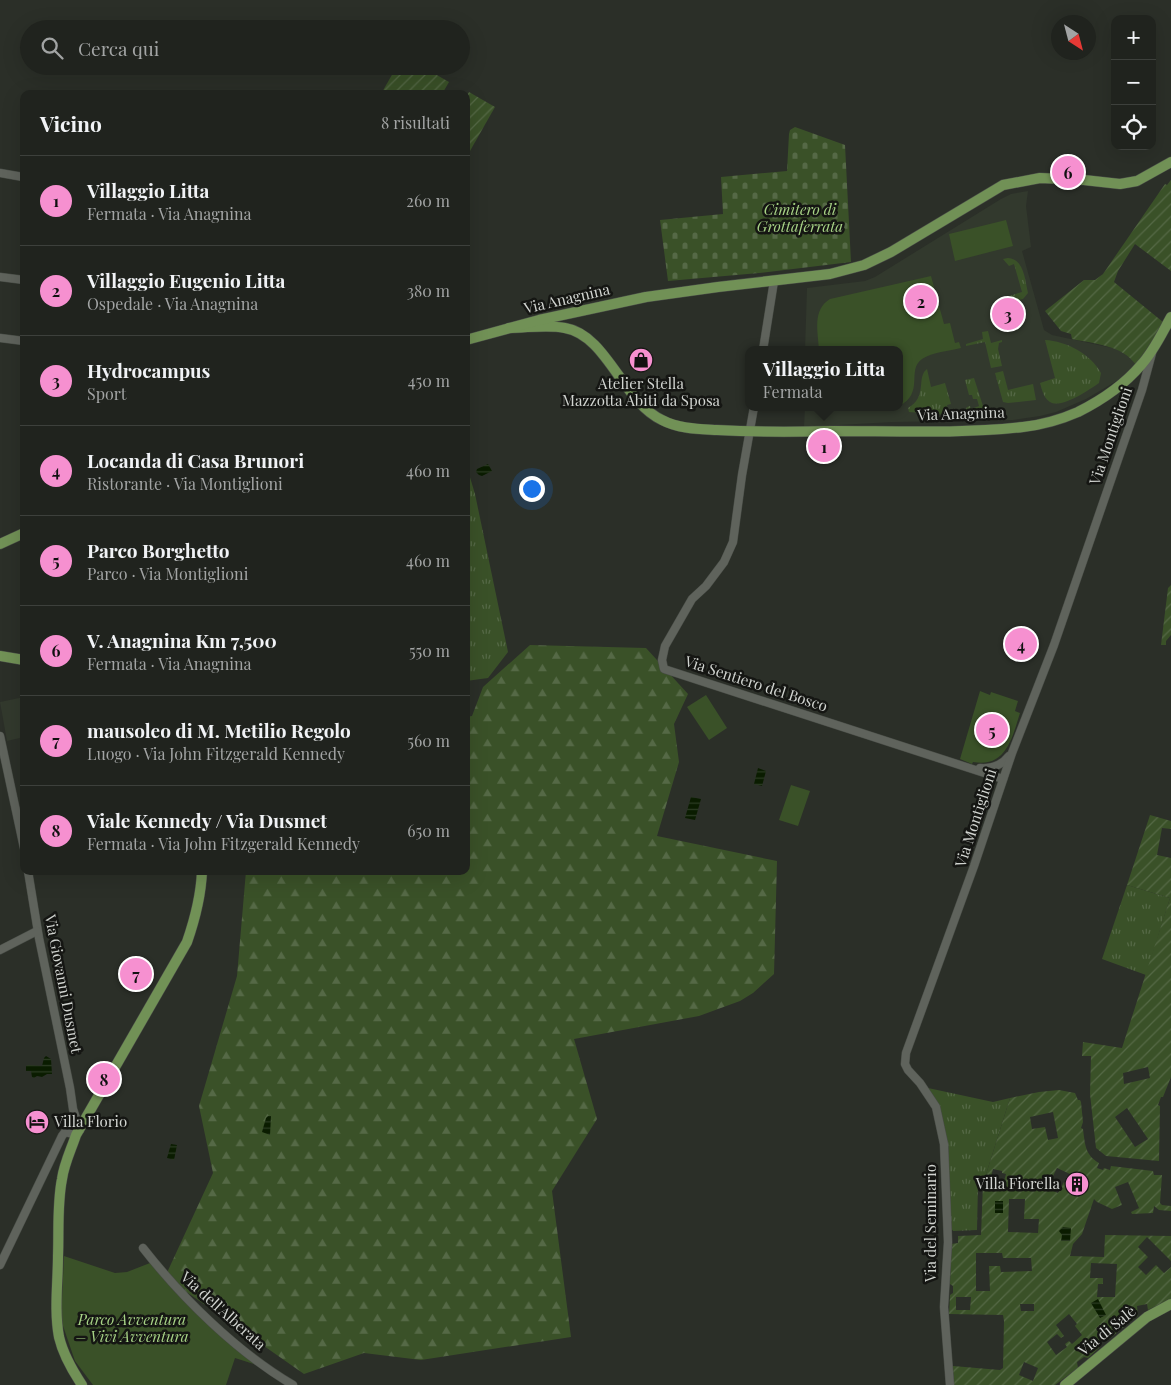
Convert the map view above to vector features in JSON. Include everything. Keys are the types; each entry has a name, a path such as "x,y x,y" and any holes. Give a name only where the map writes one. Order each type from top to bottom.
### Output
{"main road":[{"name":"Via Anagnina","path":"470,339 579,310 665,294 830,274 864,265 891,252 1003,185 1040,178 1120,184 1137,181 1171,162"},
{"path":"566,328 568,319 579,310"},
{"name":"Via Anagnina","path":"508,328 552,326 566,328 587,338 600,350 636,399 661,420 686,428 750,432 972,431 1025,427 1049,422 1077,412 1105,397 1142,364 1171,317"},
{"path":"0,546 20,535"},
{"path":"0,649 20,659"},
{"path":"0,656 20,660"},
{"path":"82,1385 70,1366 64,1351 57,1316 59,1205 62,1179 66,1162 78,1133 187,942 194,920 202,875"},
{"name":"Via di Salè","path":"1065,1385 1147,1317 1171,1304"}],"street":[{"path":"0,174 20,177"},
{"path":"0,277 20,280"},
{"path":"764,346 774,281"},
{"path":"0,338 20,340"},
{"name":"Via Montiglioni","path":"908,1070 905,1064 911,1037 971,874 1012,753 1054,645 1142,390 1154,347"},
{"path":"1125,381 1138,380 1141,383 1142,390"},
{"name":"Via Sentiero del Bosco","path":"753,411 733,542 724,562 706,586 692,599 665,646 662,660 664,669 1003,779"},
{"path":"0,736 20,829"},
{"name":"Via Sentiero del Bosco","path":"968,767 988,769 1004,763 1012,753"},
{"name":"Via Giovanni Dusmet","path":"29,875 37,931 78,1133"},
{"path":"0,950 37,931"},
{"name":"Via del Seminario","path":"908,1070 920,1083 936,1107 944,1144 948,1240 944,1307 950,1385"},
{"path":"0,1265 62,1136 66,1132 78,1133"},
{"name":"Via dell'Alberata","path":"143,1248 165,1276 190,1302 244,1350 293,1385"}],"shaded area":[{"path":"1028,191 1026,206 1031,247 1022,251 1044,330 1052,335 1117,349 1132,359 1136,365 1120,379 1086,399 1056,412 1040,416 1013,420 892,422 804,427 805,411 903,411 903,346 805,346 807,288 865,281 875,277 1011,194"},
{"path":"488,464 492,471 482,476 476,472 477,469"},
{"path":"20,698 20,738 7,741 0,702"},
{"path":"758,768 766,771 762,786 754,784"},
{"path":"691,797 701,799 695,820 685,818"},
{"path":"46,1056 51,1059 52,1074 32,1077 31,1071 26,1071 26,1066 42,1066"},
{"path":"268,1116 271,1116 270,1135 262,1132"},
{"path":"171,1144 177,1145 174,1160 167,1158"},
{"path":"995,1201 1003,1201 1003,1213 995,1213"},
{"path":"1063,1227 1071,1228 1070,1241 1061,1241 1062,1235 1059,1231"},
{"path":"1098,1299 1106,1315 1100,1318 1091,1303"}],"green space":[{"path":"392,75 437,75 449,82 444,90 383,90"},
{"path":"470,93 495,107 470,151"},
{"name":"Cimitero di Grottaferrata","path":"795,127 845,145 851,262 668,281 660,220 723,214 721,177 787,171 789,134 790,130"},
{"path":"1171,180 1171,271 1135,244 1118,271 1114,282 1163,322 1156,337 1136,365 1130,358 1116,349 1072,339 1071,334 1061,331 1045,311 1084,280 1095,280 1103,274 1165,184 1167,185"},
{"path":"1006,220 1013,246 955,261 949,234"},
{"path":"1003,259 1013,259 1021,266 1028,293 1023,299 1000,305 999,299 1022,292 1014,264 1009,266"},
{"path":"931,276 944,324 950,323 955,343 959,342 961,348 936,353 922,359 915,369 911,395 903,404 903,346 819,346 818,315 824,304 830,299"},
{"path":"988,331 991,343 1002,340 999,343 998,349 1002,366 991,368 985,342 966,346 966,344 983,339 982,332"},
{"path":"1045,340 1061,343 1084,354 1097,366 1101,373 1099,383 1063,403 1049,402 1040,383 1055,378"},
{"path":"927,369 931,387 945,383 951,404 947,405 948,410 954,409 960,413 965,412 967,407 970,406 971,409 979,406 977,399 973,399 972,395 969,395 965,380 974,378 983,406 987,406 979,415 909,412 908,408 918,398 922,377"},
{"path":"1003,371 1008,390 1033,384 1036,400 1003,402 995,373"},
{"path":"470,477 508,652 488,678 470,680"},
{"path":"1171,585 1171,635 1166,641 1166,645 1161,645 1168,588"},
{"path":"530,645 646,648 688,694 674,724 679,762 657,836 777,861 774,974 753,993 740,1001 699,1016 574,1039 597,1119 552,1191 571,1337 421,1360 364,1353 304,1374 165,1277 213,1173 199,1106 237,976 246,875 470,875 470,716 472,716 483,687"},
{"path":"980,691 990,695 991,692 1018,701 1015,711 1020,713 1010,741 1000,756 984,763 973,762 972,764 960,759"},
{"path":"706,695 727,728 709,740 687,707"},
{"path":"791,785 810,791 798,826 779,820"},
{"path":"1150,815 1171,821 1171,829 1162,828 1157,855 1171,858 1171,1077 1158,1105 1160,1106 1159,1161 1106,1156 1096,1148 1090,1094 1091,1056 1082,1056 1083,1042 1122,1048 1170,898 1127,885","holes":["1148,1067 1150,1078 1124,1084 1123,1073","1127,1108 1148,1139 1135,1147 1115,1117"]},
{"path":"1127,885 1170,898 1146,975 1102,959"},
{"path":"928,1088 993,1102 1010,1098 983,1184 978,1185 977,1230 953,1231 951,1228 946,1136 939,1106"},
{"path":"1059,1090 1075,1093 1081,1102 1083,1122 1081,1128 1083,1129 1086,1149 1094,1160 1099,1163 1097,1168 1110,1170 1111,1166 1153,1171 1154,1175 1162,1175 1160,1203 1171,1206 1171,1211 1159,1210 1154,1206 1153,1213 1132,1214 1131,1212 1139,1208 1128,1182 1115,1187 1122,1205 1112,1209 1094,1199 1082,1234 1073,1244 1070,1256 1104,1257 1105,1235 1171,1236 1171,1261 1147,1237 1138,1247 1148,1257 1138,1267 1146,1275 1156,1265 1164,1273 1171,1267 1171,1299 1148,1310 1147,1304 1137,1306 1138,1316 1109,1339 1106,1338 1099,1343 1099,1348 1088,1358 1084,1357 1077,1362 1078,1368 1055,1385 953,1385 953,1366 1000,1370 1003,1368 1003,1315 949,1314 950,1295 953,1293 953,1286 950,1284 951,1244 958,1243 958,1236 981,1235 983,1184 1010,1098","holes":["1053,1112 1058,1138 1048,1140 1045,1127 1032,1129 1030,1117","1057,1168 1087,1182 1079,1197 1068,1191 1070,1185 1064,1182 1058,1193 1047,1188","993,1169 1006,1174 1004,1181 996,1180 996,1178 991,1177","1009,1199 1025,1199 1024,1219 1039,1219 1038,1233 1008,1232","976,1253 1002,1253 1003,1258 1031,1258 1032,1271 1001,1272 1000,1266 989,1266 990,1291 976,1291","1091,1263 1117,1264 1115,1297 1097,1297 1098,1284 1103,1284 1103,1278 1090,1278","956,1297 971,1297 970,1310 956,1310","1020,1304 1034,1304 1034,1311 1021,1311","1069,1314 1077,1324 1075,1326 1082,1335 1072,1344 1069,1341 1065,1344 1067,1347 1056,1355 1047,1342 1057,1334 1061,1338 1064,1336 1056,1325","1024,1362 1038,1368 1033,1381 1019,1375"]},
{"name":"Parco Avventura – Vivi Avventura","path":"64,1256 115,1273 127,1272 150,1263 240,1352 263,1367 235,1358 226,1385 93,1385 75,1361 61,1320"}],"place":[{"name":"V. Anagnina Km 7,500","path":"1068,172"},
{"name":"Villaggio Eugenio Litta","path":"921,301"},
{"name":"Hydrocampus","path":"1008,314"},
{"name":"Atelier Stella Mazzotta Abiti da Sposa","path":"641,360"},
{"name":"Villaggio Litta","path":"824,446"},
{"name":"Locanda di Casa Brunori","path":"1021,644"},
{"name":"Parco Borghetto","path":"992,730"},
{"name":"mausoleo di M. Metilio Regolo","path":"136,974"},
{"name":"Viale Kennedy / Via Dusmet","path":"104,1079"},
{"name":"Villa Florio","path":"37,1122"},
{"name":"Villa Fiorella","path":"1077,1184"}]}
